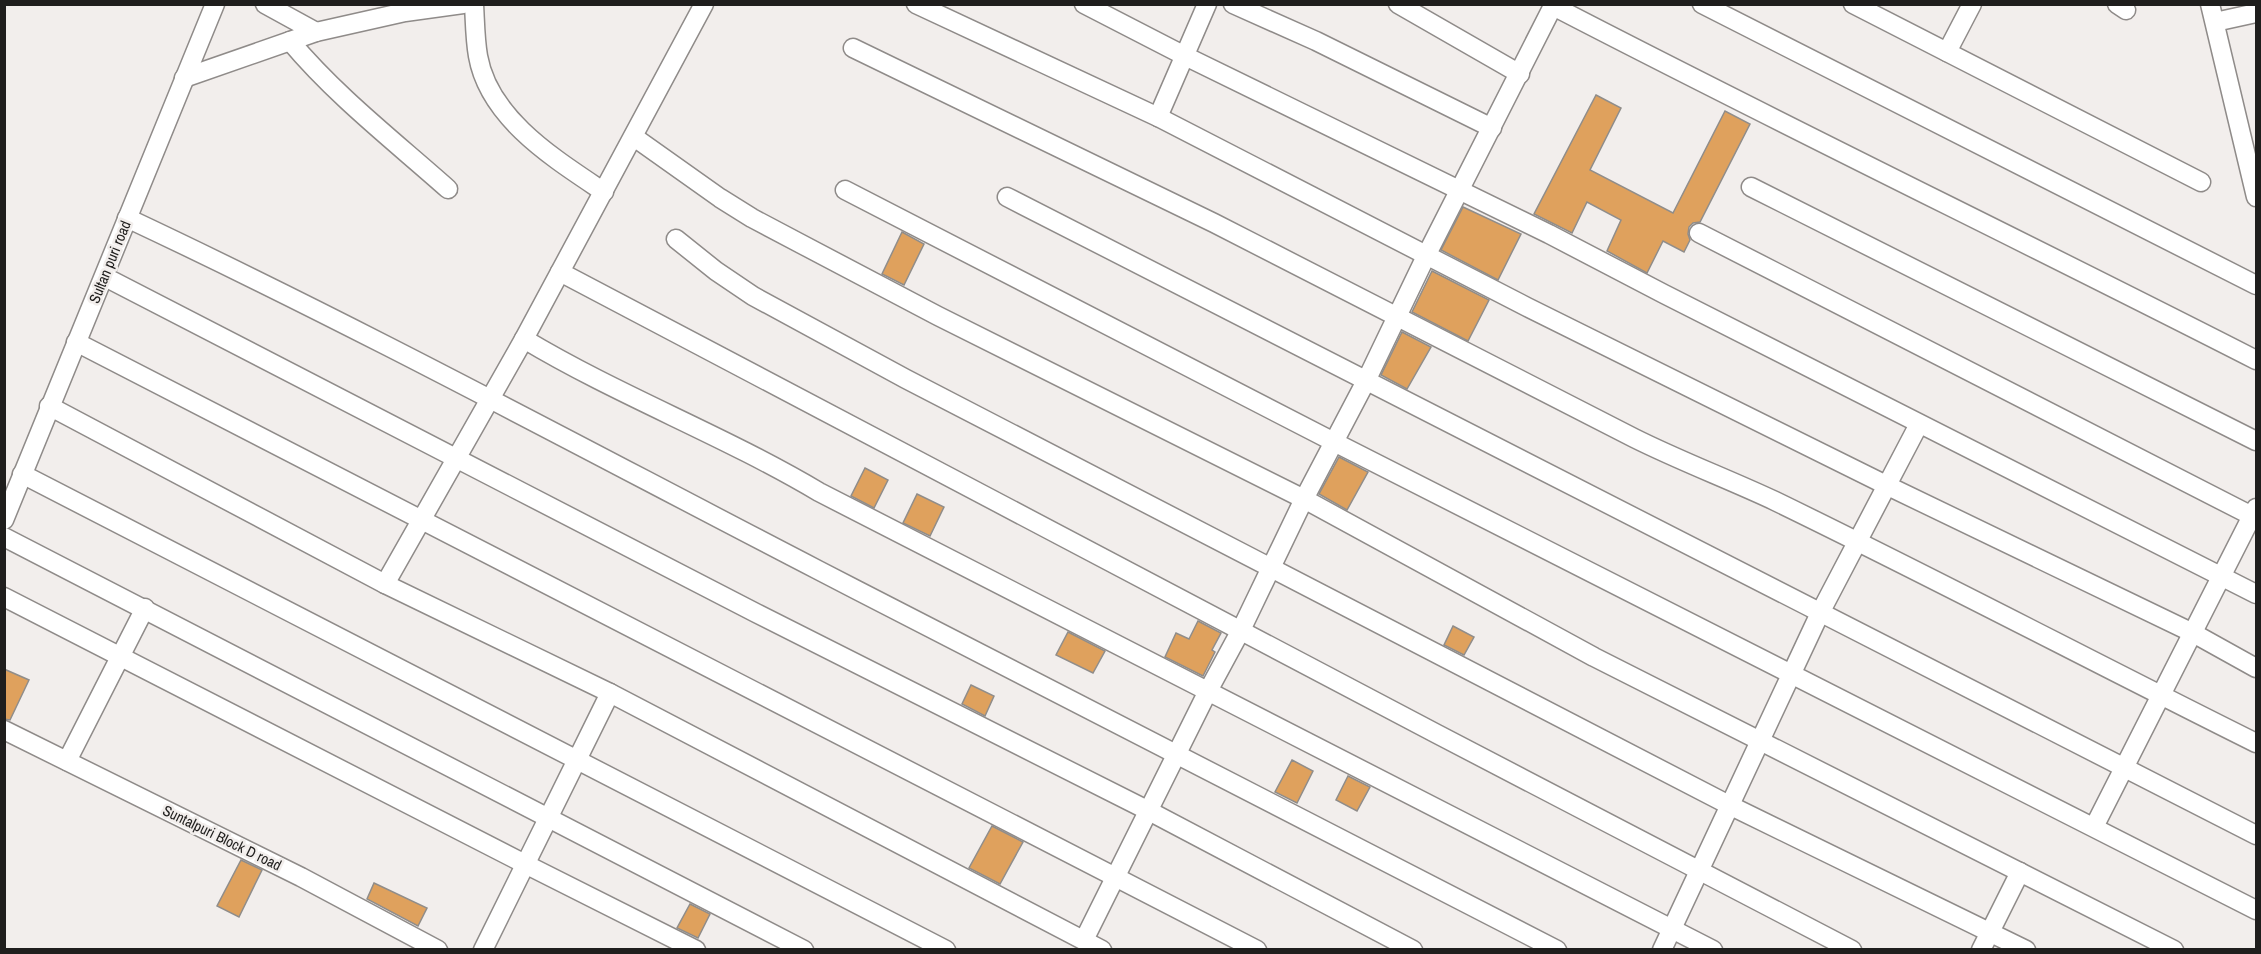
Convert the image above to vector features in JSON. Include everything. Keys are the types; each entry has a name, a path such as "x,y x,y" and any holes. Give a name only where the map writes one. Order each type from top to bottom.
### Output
{"street":[{"name":"Sultan puri road","path":"4,520 76,342 105,278 127,218 215,4"},
{"path":"265,4 316,32"},
{"path":"184,78 316,32 405,12 463,4"},
{"path":"474,4 478,56 487,83 503,109 543,149 604,192"},
{"path":"385,584 524,339 704,4"},
{"path":"916,4 1158,117 1888,486 2193,633 2256,668"},
{"path":"1084,4 1185,56 1549,234 2256,594"},
{"path":"1158,117 1207,4"},
{"path":"1233,4 1316,41 1492,128"},
{"path":"1398,4 1520,74"},
{"path":"1702,4 2256,285"},
{"path":"1853,4 2201,182"},
{"path":"1947,52 1972,4"},
{"path":"1084,940 1366,381 1426,254 1520,74 1553,5 1710,88 2006,233 2256,360"},
{"path":"2256,13 2213,13 2256,197"},
{"path":"290,41 310,66 334,89 448,189"},
{"path":"853,48 1214,223 1634,438 1858,542 2256,743"},
{"path":"634,136 720,198 761,223 938,316 1304,500 1594,657 2174,950"},
{"path":"1751,187 2256,441"},
{"path":"845,190 1334,442 2256,910"},
{"path":"1007,197 2256,835"},
{"path":"127,218 368,335 1557,950"},
{"path":"1699,233 2255,514 2094,826"},
{"path":"676,238 716,272 753,296 832,339 1729,805 2026,950"},
{"path":"560,272 1852,950"},
{"path":"105,278 756,613 1149,811 1413,950"},
{"path":"524,339 562,362 714,435 819,492 1713,950"},
{"path":"76,342 1257,950"},
{"path":"50,406 385,584 610,693 1102,950"},
{"path":"1662,950 1820,613 1919,424"},
{"path":"22,474 946,950"},
{"path":"4,537 804,950"},
{"path":"4,597 696,950"},
{"path":"67,761 145,608"},
{"path":"483,950 610,693"},
{"name":"Suntalpuri Block D road","path":"4,730 291,872 438,950"},
{"path":"1981,950 2020,872"}],"building":[{"path":"1596,95 1621,108 1590,170 1673,213 1725,111 1750,124 1700,222 1693,223 1689,227 1690,240 1684,252 1663,241 1647,273 1607,251 1621,220 1587,202 1572,233 1534,214"},
{"path":"1463,207 1521,234 1498,280 1441,250"},
{"path":"902,232 924,244 904,285 882,274"},
{"path":"1432,271 1489,300 1468,341 1412,312"},
{"path":"1402,332 1431,347 1407,389 1381,375"},
{"path":"1339,457 1368,472 1347,510 1319,494"},
{"path":"865,468 888,480 874,508 851,496"},
{"path":"917,494 944,507 930,536 903,523"},
{"path":"1198,621 1221,633 1212,650 1215,652 1203,676 1165,657 1176,633 1189,639"},
{"path":"1453,626 1474,637 1464,655 1444,645"},
{"path":"1068,632 1105,651 1093,673 1056,655"},
{"path":"4,669 29,680 10,720 4,719"},
{"path":"971,685 994,696 985,716 962,704"},
{"path":"1292,760 1313,771 1297,803 1275,792"},
{"path":"1348,776 1370,787 1357,811 1336,800"},
{"path":"992,826 1023,842 1000,884 969,868"},
{"path":"241,860 262,870 239,917 217,906"},
{"path":"374,883 427,908 418,926 367,899"},
{"path":"690,904 710,914 698,938 677,928"}]}
